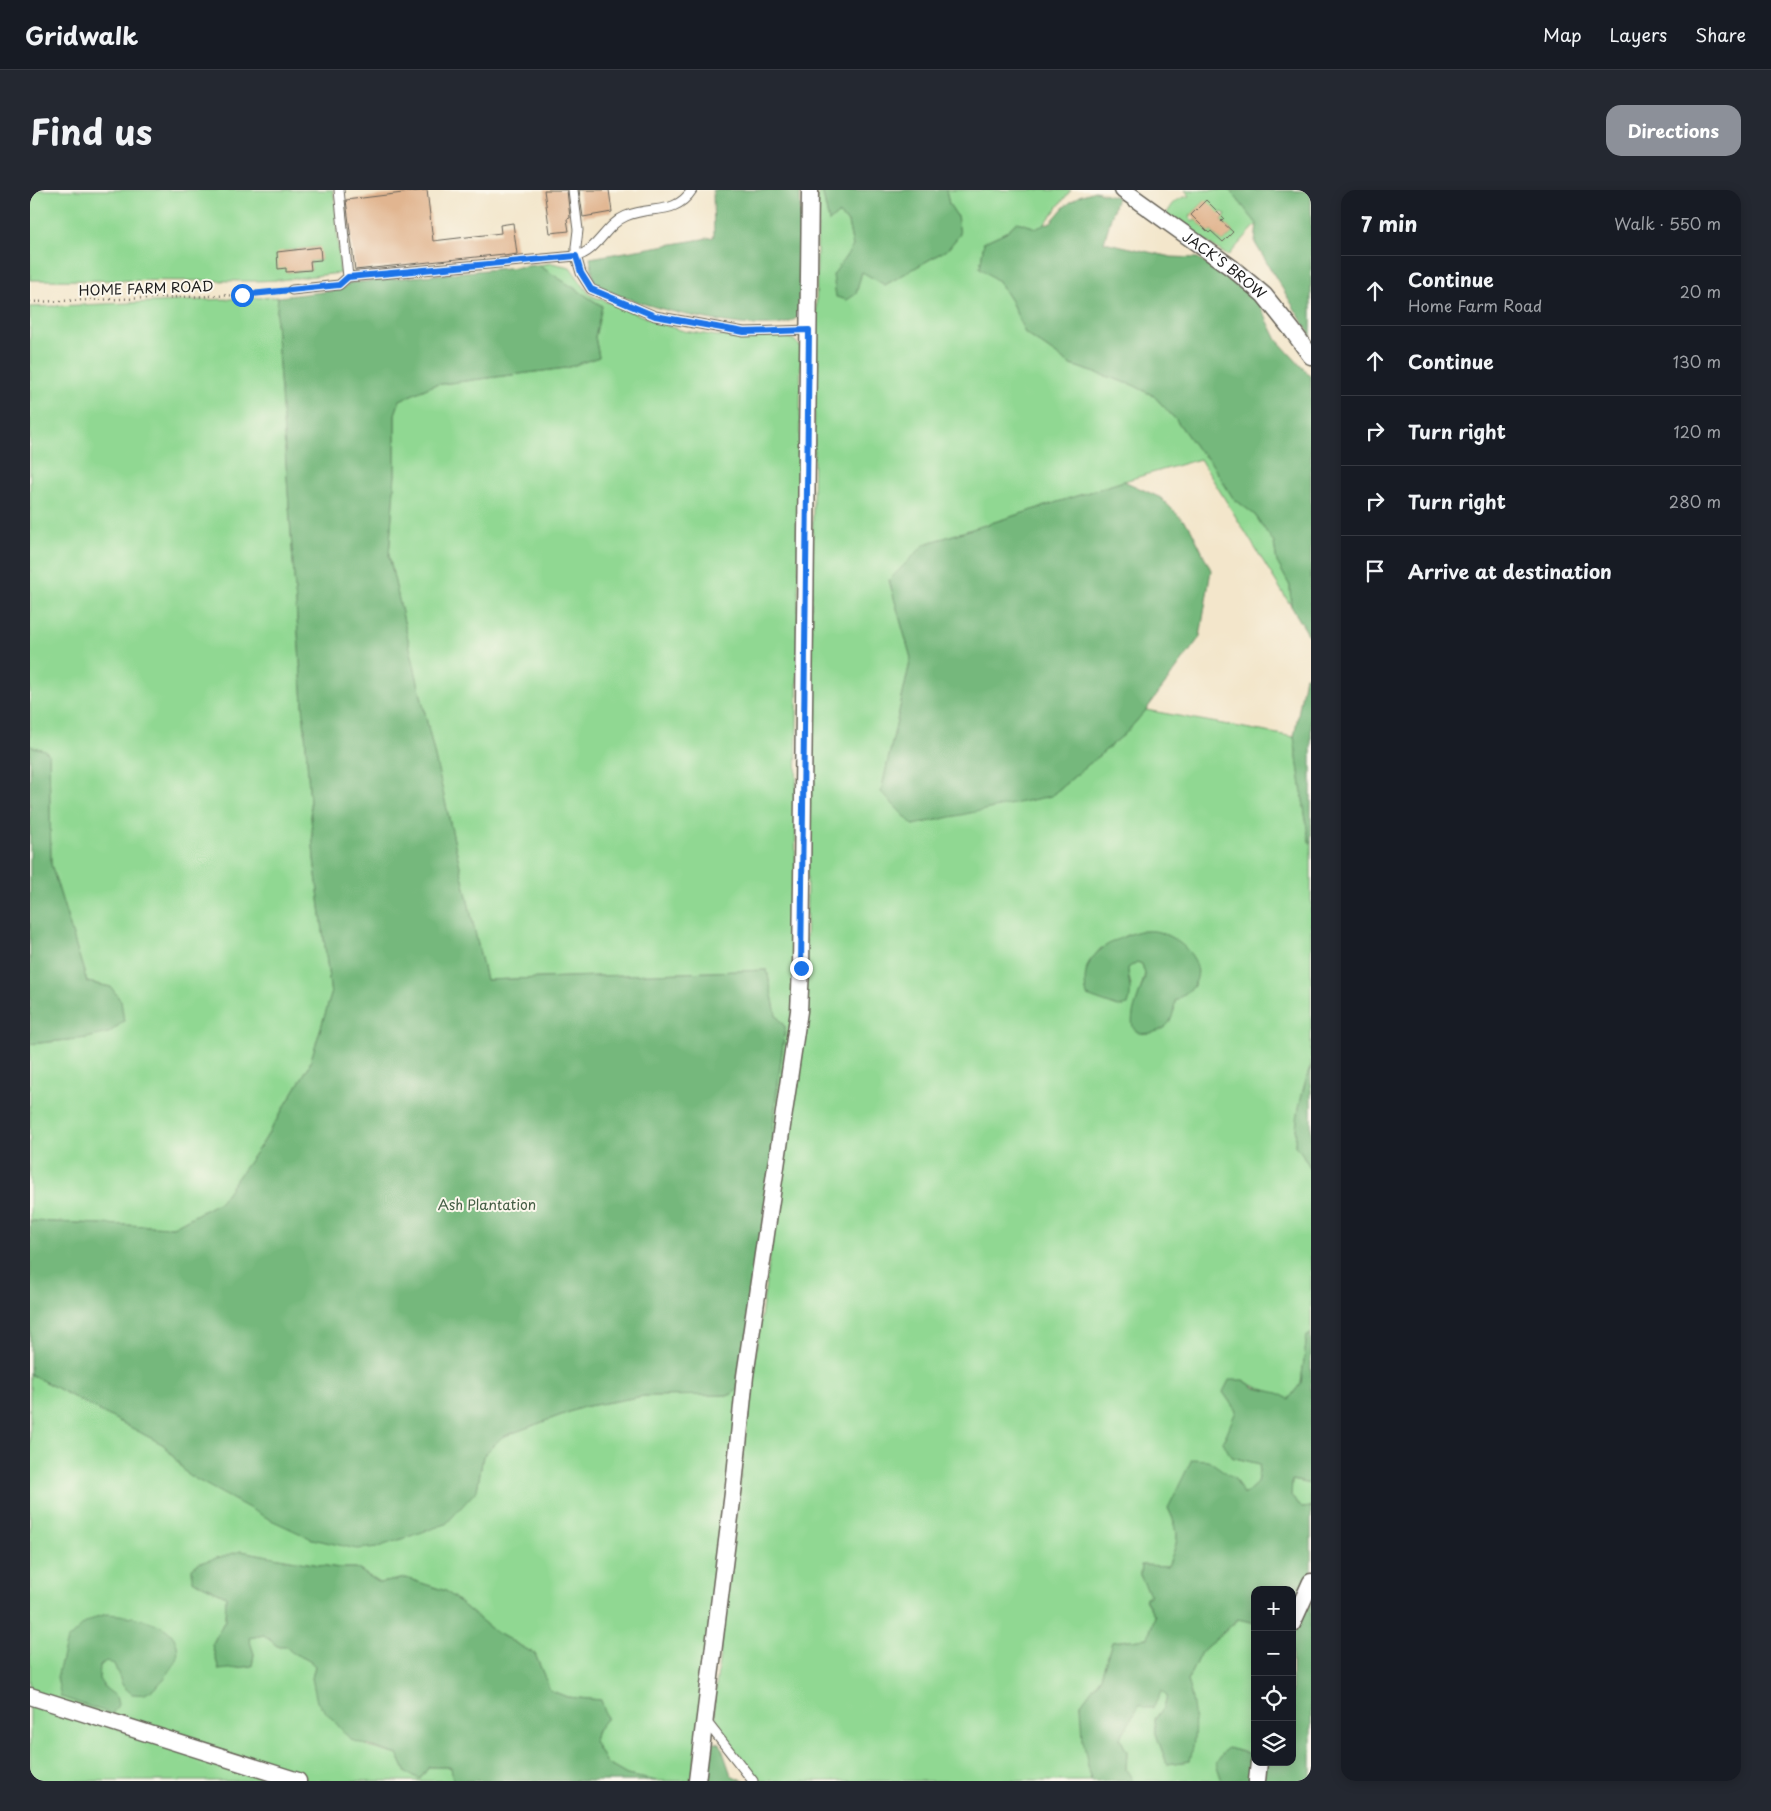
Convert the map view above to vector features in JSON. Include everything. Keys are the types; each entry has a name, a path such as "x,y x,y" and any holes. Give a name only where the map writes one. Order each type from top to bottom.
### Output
{"street":[{"path":"698,1781 746,1376 799,1011 810,190"},
{"name":"JACK'S BROW","path":"1123,190 1232,268 1264,295 1311,356"},
{"path":"1296,1615 1311,1582"},
{"path":"30,1696 298,1781"},
{"path":"1257,1781 1259,1766"}],"lane":[{"path":"339,190 348,277"},
{"path":"573,190 578,230 576,256 581,273 591,289 655,316 744,332 809,330"},
{"path":"292,290 339,285 348,277 585,255 613,224 626,216 673,208 684,201 692,190"},
{"path":"704,1720 753,1781"}],"path":[{"name":"HOME FARM ROAD","path":"30,302 242,295 292,290"}],"green space":[{"path":"30,190 333,190 340,273 255,281 30,280","holes":["319,247 321,260 310,261 311,270 287,272 284,251"]},
{"path":"713,190 800,190 803,314 790,322 773,325 725,322 645,304 607,290 594,281 590,258 714,237"},
{"path":"818,190 822,190 829,222 838,214 848,222 853,246 856,294 862,271 885,285 948,249 960,234 957,216 949,204 946,190 1071,190 1043,226 1037,228 1017,222 1006,232 984,242 980,268 998,281 1011,301 1025,333 1071,365 1133,385 1154,396 1177,421 1197,449 1210,461 1233,498 1255,515 1274,543 1277,562 1290,586 1291,606 1200,459 925,544 889,580 911,658 881,792 1051,796 1126,733 1146,710 1294,737 1309,841 1311,842 1311,1065 1300,1105 1295,1146 1311,1169 1311,1334 1307,1336 1301,1383 1289,1399 1243,1380 1223,1392 1236,1411 1231,1457 1260,1464 1257,1483 1244,1496 1168,1508 1177,1531 1177,1537 1168,1566 1141,1565 1140,1575 1150,1595 1145,1600 1155,1616 1148,1638 1112,1642 1101,1677 1081,1704 1091,1781 761,1781 730,1746 719,1727 715,1716 714,1704 753,1373 805,1010","holes":["1101,948 1198,970 1194,986 1175,1001 1174,1011 1133,1015 1145,974 1142,964 1137,962 1127,968 1131,986 1086,970 1089,962"]},
{"path":"822,190 946,190 949,204 957,216 960,234 948,249 885,285 862,272 856,294 847,300 836,297 833,275 853,246 848,222 838,214 829,222"},
{"path":"1185,190 1230,190 1257,224 1228,256 1166,215 1175,202 1190,196","holes":["1206,200 1216,219 1222,212 1226,215 1221,221 1233,232 1223,242 1211,231 1209,233 1195,219 1192,221 1189,217"]},
{"path":"1230,190 1311,191 1311,336 1255,243 1257,224"},
{"path":"1095,191 1117,197 1104,242 1171,257 1198,258 1257,299 1277,340 1311,377 1311,639 1291,606 1290,586 1277,562 1274,543 1255,515 1233,498 1210,461 1197,449 1177,421 1154,396 1133,385 1071,365 1025,333 1011,301 998,281 980,268 984,242 1006,232 1017,222 1037,228 1051,222 1064,207 1079,196"},
{"path":"552,263 570,267 590,295 667,326 684,331 717,336 783,336 794,340 801,347 794,1000 775,1139 772,1131 785,1027 776,1015 767,970 486,980 389,556 395,474 395,414 400,400 434,385 566,368 599,357 595,337 602,306 538,265"},
{"name":"Ash Plantation","path":"538,265 602,306 595,337 599,357 566,368 434,385 400,400 395,414 395,474 389,556 486,980 767,970 776,1015 785,1027 772,1131 775,1139 741,1387 730,1395 644,1396 583,1407 502,1437 483,1456 477,1490 446,1524 378,1547 357,1549 312,1539 269,1519 188,1475 164,1445 30,1374 30,1221 173,1227 220,1202 264,1141 309,1066 331,995 314,859 276,322 278,297 340,290 350,283"},
{"path":"278,297 276,322 314,859 331,995 309,1066 264,1141 220,1202 173,1227 30,1221 30,1044 87,1038 111,987 87,982 51,864 49,754 44,750 30,746 30,307"},
{"path":"1124,481 1161,498 1190,527 1211,570 1200,637 1146,710 1126,733 1051,796 913,825 881,792 911,658 889,580 925,544"},
{"path":"1305,676 1311,676 1311,842 1309,842 1294,737"},
{"path":"30,746 44,750 49,754 51,864 87,982 111,987 121,1001 124,1021 109,1033 87,1038 30,1044"},
{"path":"1139,931 1157,931 1183,945 1194,960 1197,968 1194,985 1175,1001 1173,1014 1168,1024 1159,1030 1145,1034 1137,1032 1132,1024 1132,1017 1145,975 1142,964 1137,962 1128,968 1130,991 1128,1005 1118,1007 1087,996 1085,982 1086,971 1097,953 1116,940"},
{"path":"1311,1065 1311,1169 1295,1146 1300,1105"},
{"path":"1311,1334 1311,1484 1292,1480 1291,1496 1302,1508 1311,1507 1311,1781 1222,1781 1216,1763 1227,1748 1251,1754 1251,1766 1296,1766 1296,1586 1251,1586 1251,1622 1238,1619 1201,1652 1187,1681 1194,1710 1194,1741 1190,1761 1167,1764 1156,1734 1155,1719 1164,1707 1167,1696 1162,1691 1153,1708 1145,1708 1140,1704 1120,1738 1127,1752 1126,1769 1133,1781 1091,1781 1083,1740 1081,1704 1101,1677 1112,1642 1148,1638 1155,1616 1145,1599 1150,1595 1140,1575 1141,1565 1168,1566 1176,1542 1177,1531 1168,1508 1192,1459 1208,1460 1235,1479 1244,1495 1257,1483 1260,1464 1231,1457 1223,1442 1236,1411 1223,1392 1229,1380 1243,1380 1255,1388 1278,1393 1289,1399 1301,1383 1307,1336"},
{"path":"30,1374 164,1445 188,1475 477,1490 483,1456 502,1437 583,1407 644,1396 730,1395 740,1388 692,1781 656,1781 627,1775 606,1763 594,1741 597,1730 606,1718 601,1700 567,1697 550,1690 535,1654 494,1631 446,1591 406,1578 380,1583 356,1568 339,1568 241,1551 192,1580 226,1596 225,1620 212,1645 219,1669 252,1666 254,1654 248,1638 264,1635 277,1646 286,1645 292,1652 307,1659 315,1666 312,1678 368,1747 398,1755 406,1773 420,1779 429,1767 451,1767 453,1781 308,1781 30,1692"},
{"path":"1292,1480 1311,1484 1311,1507 1302,1508 1291,1497"},
{"path":"241,1551 339,1568 356,1568 380,1583 406,1578 446,1591 494,1631 535,1654 550,1690 567,1697 601,1700 607,1718 597,1730 594,1741 606,1763 627,1775 656,1781 453,1781 451,1767 429,1767 420,1779 406,1773 398,1755 351,1740 317,1702 312,1678 315,1666 289,1650 286,1646 277,1646 264,1635 249,1638 254,1654 252,1666 219,1670 212,1645 225,1620 226,1596 192,1580 192,1568 199,1563"},
{"path":"107,1614 133,1617 160,1626 174,1637 178,1652 175,1662 164,1679 154,1689 143,1694 132,1694 123,1686 114,1664 106,1661 100,1666 99,1679 105,1688 116,1696 118,1705 112,1714 61,1697 57,1677 67,1640 84,1624 96,1617"},
{"path":"1239,1619 1251,1622 1251,1754 1227,1748 1216,1763 1222,1781 1132,1781 1126,1769 1127,1752 1120,1738 1140,1703 1162,1691 1167,1696 1164,1707 1155,1719 1156,1734 1167,1764 1190,1761 1191,1694 1187,1681 1201,1652"},
{"path":"30,1701 283,1781 30,1781"},
{"path":"705,1740 720,1743 731,1775 744,1781 702,1781"}],"building":[{"path":"427,190 433,241 501,233 500,225 513,223 517,254 355,270 346,200"},
{"path":"544,190 567,190 570,218 567,219 569,231 550,233"},
{"path":"579,190 609,190 612,212 583,217"},
{"path":"1206,200 1224,218 1221,221 1233,232 1223,242 1211,231 1209,233 1191,215"},
{"path":"320,247 321,260 310,261 311,270 286,272 286,268 278,269 277,252"}],"route":[{"path":"242,295 339,285 348,277 576,256 581,273 591,289 655,316 744,332 809,330 801,968"}]}
